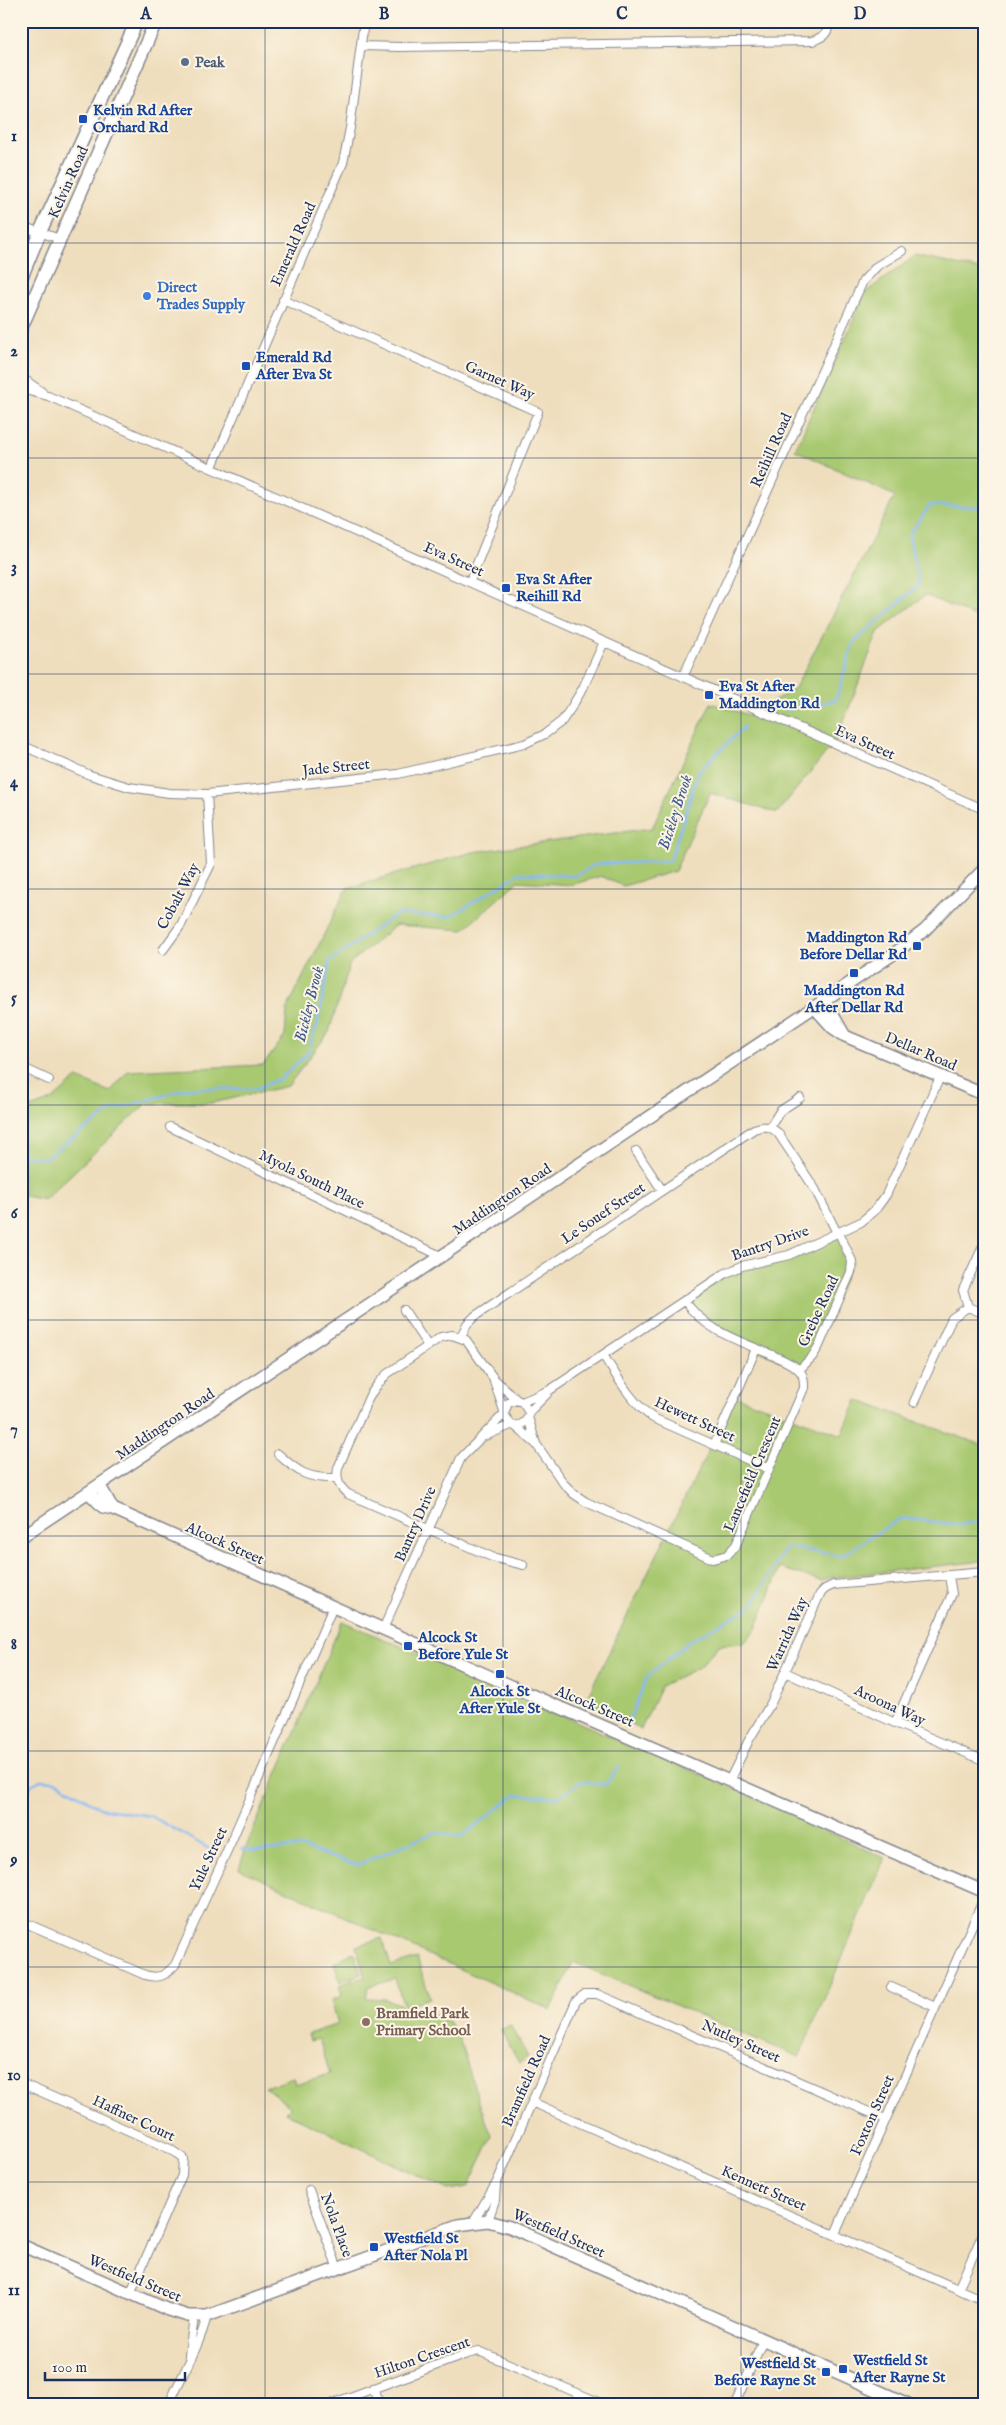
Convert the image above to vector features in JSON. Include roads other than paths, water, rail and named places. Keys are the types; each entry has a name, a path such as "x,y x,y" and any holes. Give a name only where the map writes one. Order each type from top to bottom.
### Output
{"main road":[{"name":"Kelvin Road","path":"21,278 40,232 137,21"},
{"name":"Kelvin Road","path":"21,328 154,22"},
{"name":"Maddington Road","path":"21,1538 815,1008 925,930 985,868"},
{"path":"825,1001 845,1036"},
{"name":"Dellar Road","path":"815,1008 833,1028 845,1036 985,1095"},
{"path":"100,1486 113,1509"},
{"name":"Alcock Street","path":"89,1493 104,1507 113,1509 985,1892"},
{"name":"Westfield Street","path":"21,2246 166,2309 194,2317 207,2316 435,2232 474,2221 488,2222 510,2227 908,2404"}],"street":[{"name":"Emerald Road","path":"212,468 342,163 349,138 364,21"},
{"path":"361,46 812,41 822,38 827,32 829,23"},
{"path":"21,226 60,239"},
{"name":"Reihill Road","path":"683,677 862,281 877,266 902,251"},
{"name":"Garnet Way","path":"283,300 538,412 470,581"},
{"name":"Eva Street","path":"21,377 48,396"},
{"name":"Eva Street","path":"21,388 48,396 985,810"},
{"name":"Jade Street","path":"21,745 90,775 129,787 169,793 207,794 398,774 524,744 545,734 562,722 583,688 604,642"},
{"name":"Cobalt Way","path":"164,950 181,925 211,864 207,794"},
{"path":"21,1068 49,1080"},
{"name":"Bantry Drive","path":"519,1401 550,1390 733,1270 789,1254 861,1222 876,1209 886,1195 941,1075"},
{"path":"800,1098 780,1111 770,1126 778,1133 815,1189 838,1233"},
{"name":"Le Souef Street","path":"461,1337 467,1324 474,1316 754,1129 770,1126"},
{"name":"Myola South Place","path":"170,1127 443,1257"},
{"path":"636,1151 662,1190"},
{"name":"Grebe Road","path":"799,1370 812,1357 819,1346 851,1272 852,1261 838,1233"},
{"path":"968,1307 963,1290 985,1242"},
{"path":"685,1301 699,1320 756,1349 793,1365 799,1370"},
{"path":"968,1307 985,1314"},
{"path":"914,1402 952,1318 968,1307"},
{"path":"404,1310 428,1346"},
{"path":"494,1379 504,1413 513,1425 523,1424 529,1414 519,1401 494,1379 470,1344 461,1337 447,1336 428,1346 387,1374 370,1395 338,1468 337,1478 342,1490 348,1494 492,1557 524,1565"},
{"path":"714,1445 756,1349"},
{"name":"Hewett Street","path":"603,1355 635,1403 644,1411 769,1469"},
{"name":"Lancefield Crescent","path":"513,1425 536,1444 564,1484 586,1502 713,1558 727,1555 736,1545 804,1388 804,1380 799,1370"},
{"name":"Bantry Drive","path":"529,1414 550,1390"},
{"path":"504,1413 508,1403 519,1401"},
{"name":"Bantry Drive","path":"383,1628 461,1458 504,1413"},
{"name":"Lancefield Crescent","path":"529,1414 536,1444"},
{"name":"Bantry Drive","path":"482,1437 513,1425"},
{"path":"278,1454 305,1474 319,1478 337,1478"},
{"name":"Warrida Way","path":"729,1781 749,1740 771,1703 820,1594 825,1589 843,1584 985,1572"},
{"path":"895,1723 952,1594 949,1576"},
{"name":"Yule Street","path":"21,1921 155,1978 166,1974 175,1965 231,1842 333,1607"},
{"name":"Aroona Way","path":"785,1672 895,1723 985,1761"},
{"name":"Foxton Street","path":"835,2234 985,1896"},
{"path":"891,1987 935,2007"},
{"name":"Bramfield Road","path":"474,2221 497,2182 576,2001 585,1994"},
{"name":"Nutley Street","path":"585,1994 597,1994 885,2119"},
{"name":"Haffner Court","path":"21,2083 170,2148 183,2158 182,2174 130,2294"},
{"name":"Kennett Street","path":"532,2102 985,2300"},
{"name":"Bramfield Road","path":"488,2222 495,2200 497,2182"},
{"name":"Nola Place","path":"309,2190 338,2269"},
{"path":"958,2289 985,2229"},
{"path":"168,2404 188,2360 201,2339 207,2316"},
{"path":"188,2360 194,2317"},
{"path":"735,2404 763,2340"},
{"name":"Hilton Crescent","path":"331,2404 479,2351 603,2404"},
{"path":"373,2388 379,2404"}],"waterway":[{"name":"Bickley Brook","path":"786,710 836,700 853,643 919,585 909,535 930,505 979,507 985,504"},
{"name":"Bickley Brook","path":"21,1156 45,1158 111,1111 188,1088 255,1089 280,1079 307,1054 317,1026 330,961 397,914 450,917 520,873 576,876 596,864 670,861 699,771 744,727"},
{"path":"629,1720 648,1676 691,1640 752,1606 786,1547 841,1556 901,1518 962,1525 985,1519"},
{"path":"242,1849 255,1851 301,1847 357,1865 435,1832 461,1837 515,1795 558,1797 582,1781 605,1785 619,1767"},
{"path":"21,1809 31,1785 41,1780 56,1781 100,1808 151,1816 213,1851"}],"place":[{"name":"Peak","path":"185,62"},
{"name":"Kelvin Rd After Orchard Rd","path":"83,119"},
{"name":"Direct Trades Supply","path":"147,296"},
{"name":"Emerald Rd After Eva St","path":"246,366"},
{"name":"Eva St After Reihill Rd","path":"506,588"},
{"name":"Eva St After Maddington Rd","path":"709,695"},
{"name":"Maddington Rd Before Dellar Rd","path":"917,946"},
{"name":"Maddington Rd After Dellar Rd","path":"854,973"},
{"name":"Alcock St Before Yule St","path":"408,1646"},
{"name":"Alcock St After Yule St","path":"500,1674"},
{"name":"Bramfield Park Primary School","path":"366,2022"},
{"name":"Westfield St After Nola Pl","path":"374,2247"},
{"name":"Westfield St After Rayne St","path":"843,2369"},
{"name":"Westfield St Before Rayne St","path":"826,2372"}]}
